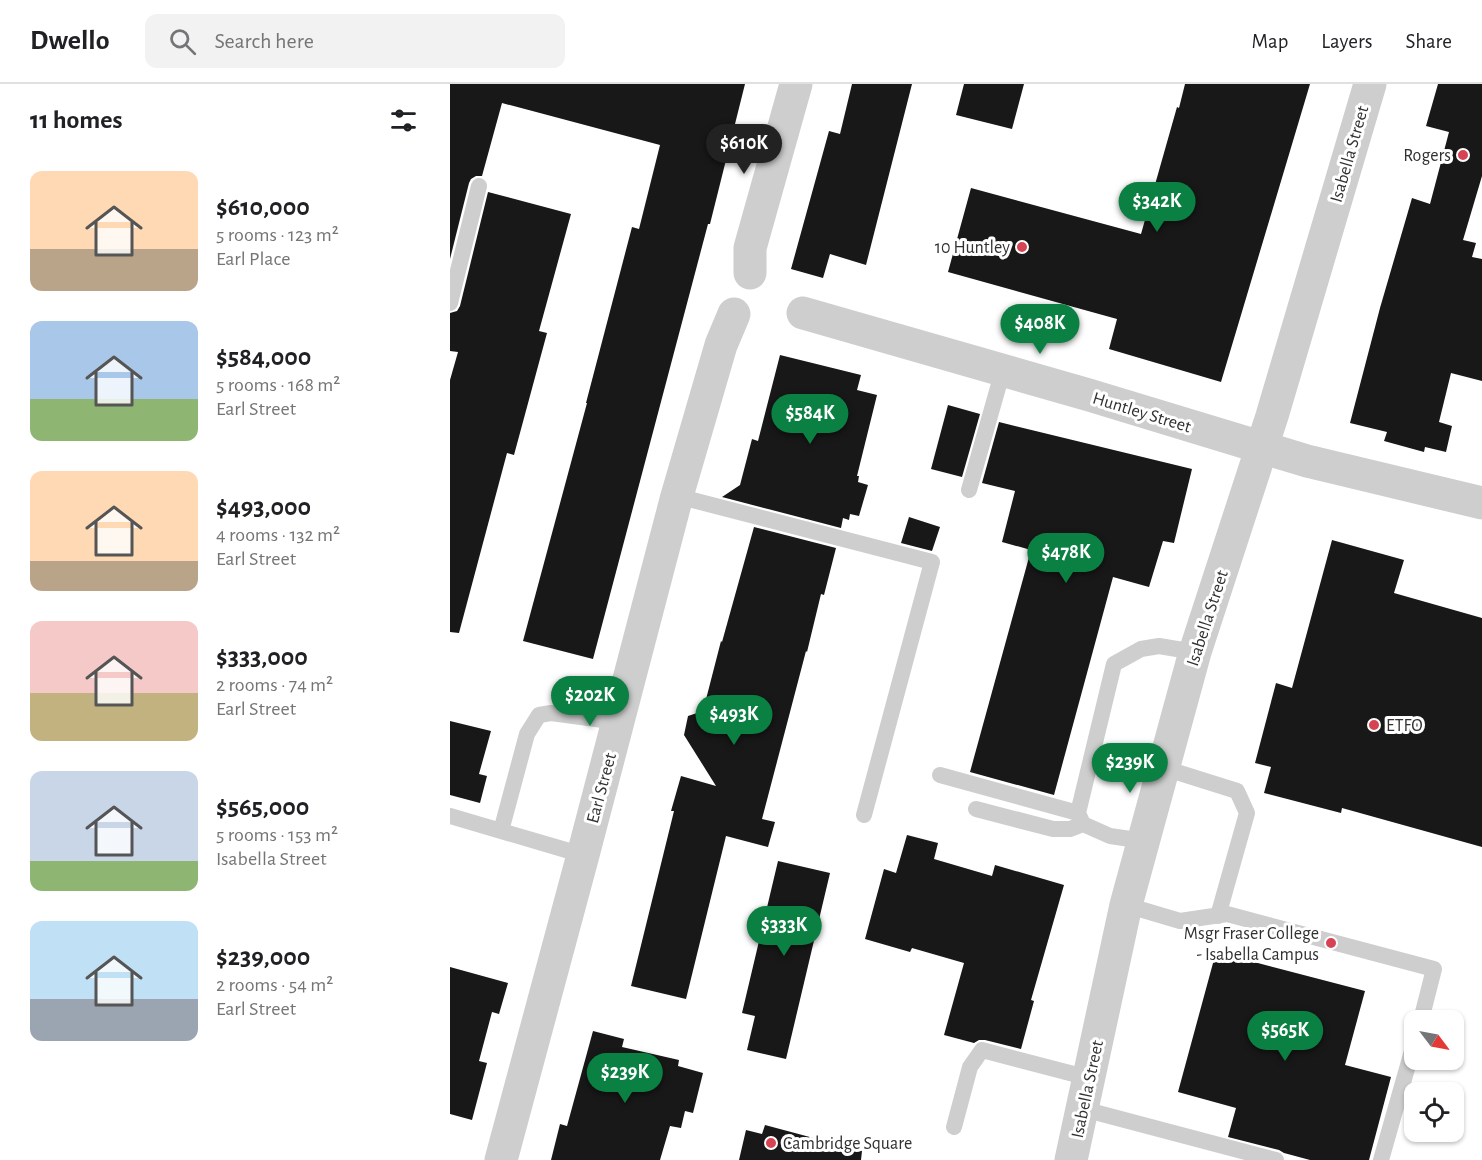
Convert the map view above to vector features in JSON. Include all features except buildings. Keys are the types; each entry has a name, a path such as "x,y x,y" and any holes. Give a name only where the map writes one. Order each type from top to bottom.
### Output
{"street":[{"path":"750,273 750,248 796,84"},
{"name":"Isabella Street","path":"1071,1160 1126,905 1195,652 1263,448 1370,84"},
{"name":"Huntley Street","path":"803,313 1307,461 1482,503"},
{"name":"Earl Street","path":"501,1160 584,855 677,496 721,345 734,314"}],"lane":[{"path":"450,303 479,186"},
{"path":"969,490 1003,370"},
{"path":"677,496 932,562 864,815"},
{"path":"976,809 1053,829 1070,829 1081,819 1114,664 1141,649 1159,646 1195,652"},
{"path":"501,831 527,734 539,715 551,712 618,722"},
{"path":"1164,768 1237,791 1247,813 1218,916"},
{"path":"940,775 1081,819 1110,836 1144,841"},
{"path":"450,816 584,855"},
{"path":"1126,905 1180,921 1227,914 1434,969 1424,1010"},
{"path":"954,1127 970,1067 982,1050 1086,1093 1276,1160"},
{"path":"1381,1160 1407,1070"}],"place":[{"name":"Rogers","path":"1463,155"},
{"name":"10 Huntley","path":"1022,247"},
{"name":"ETFO","path":"1374,725"},
{"name":"Msgr Fraser College - Isabella Campus","path":"1331,943"},
{"name":"Cambridge Square","path":"771,1143"}]}
